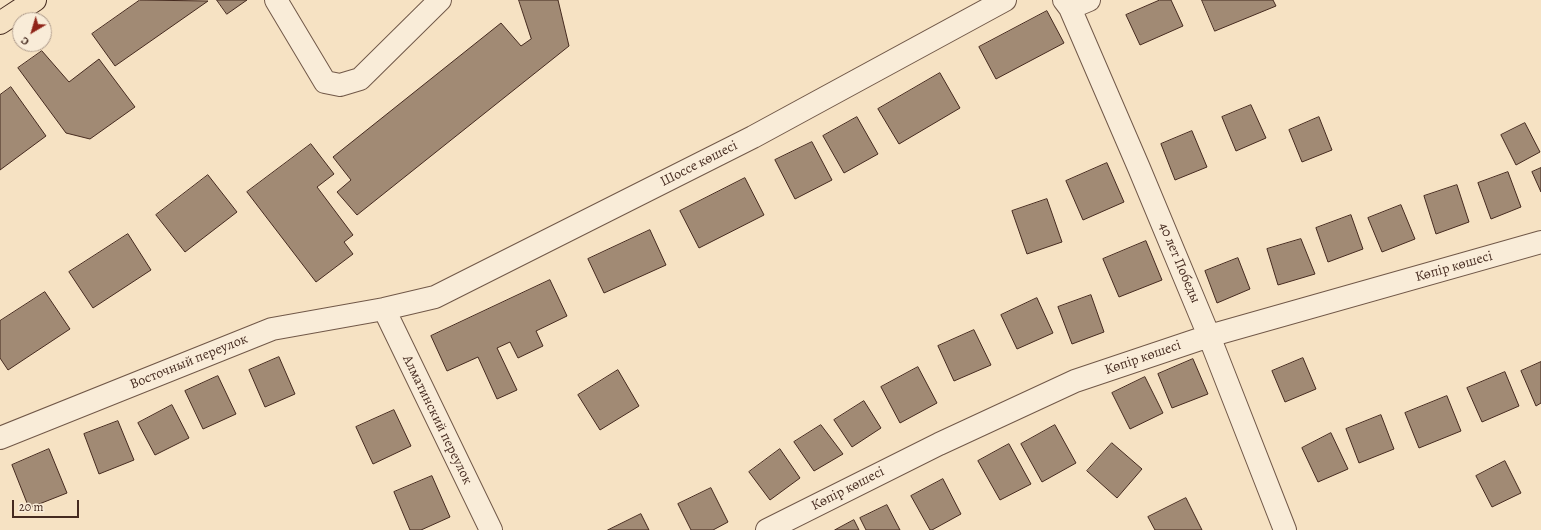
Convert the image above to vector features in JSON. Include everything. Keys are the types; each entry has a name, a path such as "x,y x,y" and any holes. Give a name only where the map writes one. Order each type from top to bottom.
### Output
{"main road":[{"path":"0,23 35,0"}],"street":[{"path":"276,0 325,82 340,85 360,79 440,0"},
{"name":"Шоссе көшесі","path":"384,309 436,297 753,137 1005,0"},
{"name":"40 лет Победы","path":"1074,3 1139,168 1209,336 1284,530"},
{"name":"Көпір көшесі","path":"768,530 939,444 1075,381 1209,336 1541,242"},
{"name":"Восточный переулок","path":"0,438 272,329 384,309"},
{"name":"Алматинский переулок","path":"384,309 491,530"}],"building":[{"path":"140,0 208,1 115,66 92,34"},
{"path":"217,0 247,0 227,14"},
{"path":"519,0 558,0 569,46 357,215 337,192 351,180 333,157 501,23 521,46 531,39"},
{"path":"1160,0 1171,0 1183,26 1140,45 1126,15"},
{"path":"1202,0 1273,0 1276,6 1215,31"},
{"path":"1047,11 1064,43 996,79 979,47"},
{"path":"41,52 43,52 69,82 99,59 135,107 90,139 66,133 18,68"},
{"path":"940,73 960,108 899,144 878,109"},
{"path":"11,87 46,136 0,170 0,95"},
{"path":"1251,105 1266,138 1236,151 1222,117"},
{"path":"857,117 878,154 844,173 823,136"},
{"path":"1319,117 1332,150 1302,162 1289,130"},
{"path":"1525,123 1540,152 1516,165 1501,135"},
{"path":"1192,131 1207,167 1175,180 1161,144"},
{"path":"812,142 832,180 795,199 775,160"},
{"path":"311,144 334,174 317,187 353,235 344,242 353,254 316,282 247,192"},
{"path":"1107,163 1124,202 1083,220 1066,181"},
{"path":"1541,168 1541,192 1532,172"},
{"path":"1508,172 1521,207 1491,219 1478,183"},
{"path":"208,175 237,212 185,252 156,215"},
{"path":"745,178 764,215 699,248 680,211"},
{"path":"1457,185 1469,222 1436,234 1424,196"},
{"path":"1047,199 1062,242 1027,254 1012,211"},
{"path":"1401,205 1415,239 1382,252 1368,218"},
{"path":"1351,215 1363,249 1328,262 1316,228"},
{"path":"650,230 666,265 604,293 588,259"},
{"path":"128,234 151,270 93,308 69,272"},
{"path":"1301,239 1315,274 1278,285 1267,249"},
{"path":"1146,241 1162,280 1119,297 1103,259"},
{"path":"1238,258 1250,289 1217,303 1205,271"},
{"path":"550,280 567,316 536,331 543,346 518,358 510,342 497,348 517,390 497,399 478,357 447,371 431,336"},
{"path":"45,292 70,329 8,370 0,358 0,321"},
{"path":"1091,295 1104,332 1072,344 1058,307"},
{"path":"1037,298 1053,333 1017,349 1001,315"},
{"path":"974,330 991,365 954,381 938,346"},
{"path":"279,357 295,394 265,407 249,370"},
{"path":"1303,358 1316,389 1285,402 1272,371"},
{"path":"1193,359 1208,394 1172,408 1158,374"},
{"path":"1541,362 1541,403 1536,406 1521,371"},
{"path":"918,367 937,403 900,423 881,387"},
{"path":"618,370 639,406 600,430 578,395"},
{"path":"1505,372 1519,406 1482,422 1467,388"},
{"path":"218,376 236,414 203,429 185,391"},
{"path":"1145,377 1163,413 1130,429 1112,393"},
{"path":"1447,396 1461,431 1419,448 1405,413"},
{"path":"864,401 881,428 852,447 834,420"},
{"path":"172,405 189,438 155,455 138,423"},
{"path":"394,410 411,446 373,464 356,427"},
{"path":"1381,415 1394,449 1359,463 1346,429"},
{"path":"118,421 134,460 99,474 84,434"},
{"path":"821,425 843,454 814,471 794,442"},
{"path":"1055,425 1076,463 1042,482 1021,444"},
{"path":"1331,433 1348,469 1318,482 1302,448"},
{"path":"1112,443 1142,469 1117,498 1087,471"},
{"path":"1009,444 1031,484 1000,500 978,461"},
{"path":"49,449 67,493 29,508 12,465"},
{"path":"780,449 800,478 770,500 749,472"},
{"path":"1505,461 1521,493 1492,507 1476,476"},
{"path":"432,476 450,517 421,530 410,530 394,492"},
{"path":"943,479 961,514 930,530 911,496"},
{"path":"711,488 728,522 713,530 691,530 678,504"},
{"path":"1186,498 1202,530 1155,530 1148,517"},
{"path":"887,505 900,530 866,530 860,518"},
{"path":"641,514 649,530 608,530"},
{"path":"854,520 859,530 835,530"}]}
